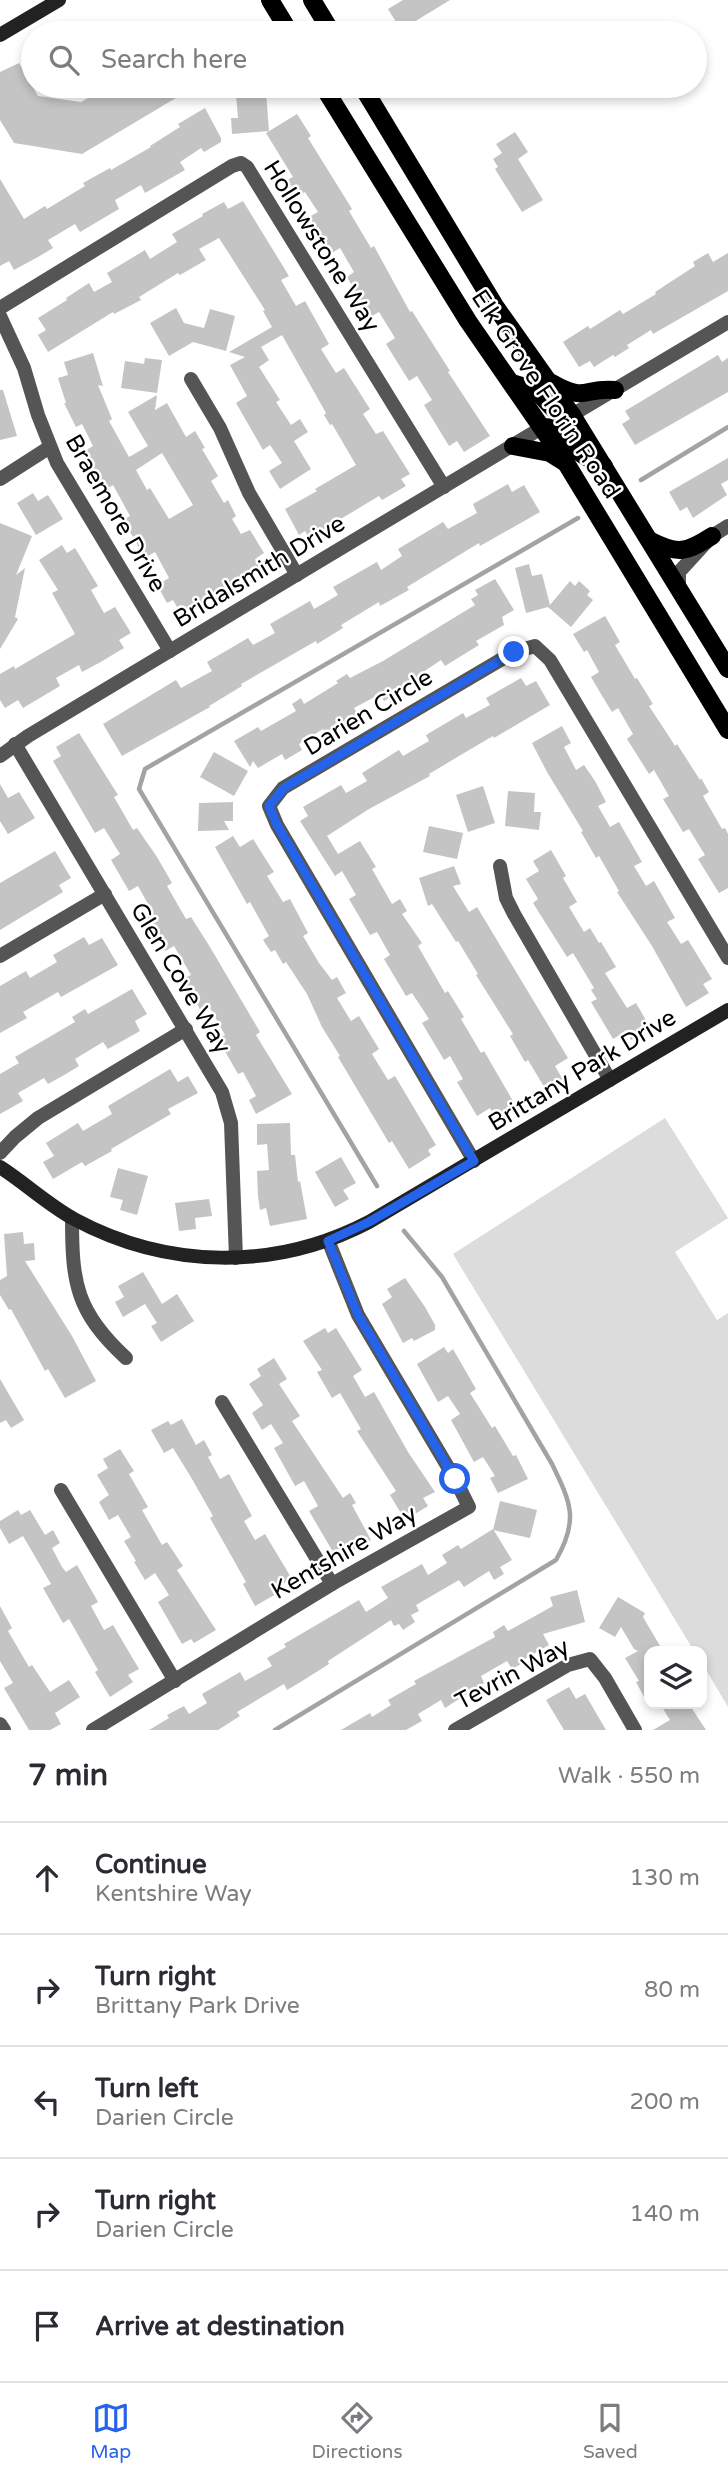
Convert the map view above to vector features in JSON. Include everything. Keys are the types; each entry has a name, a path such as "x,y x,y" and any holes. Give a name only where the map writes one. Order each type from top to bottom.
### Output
{"main road":[{"path":"270,0 283,21"},
{"path":"312,0 325,21"},
{"name":"Elk Grove Florin Road","path":"330,98 468,321 566,463 728,730"},
{"name":"Elk Grove Florin Road","path":"369,98 495,306 572,415 728,669"},
{"path":"548,382 575,394 584,395 603,389 615,390"},
{"path":"512,383 538,391 552,410 562,415 572,415"},
{"path":"543,428 557,428 567,435 580,454 604,466"},
{"path":"513,446 550,453 566,463"},
{"path":"651,541 681,550 691,549 712,536"}],"street":[{"path":"24,21 59,0"},
{"path":"0,35 21,23"},
{"name":"Hollowstone Way","path":"0,309 241,163 247,167 444,487"},
{"name":"Braemore Drive","path":"0,316 24,368 50,447 65,477 170,651"},
{"path":"572,415 728,322"},
{"path":"191,379 220,428 249,493 297,575"},
{"name":"Bridalsmith Drive","path":"0,756 15,744 543,428"},
{"path":"0,479 50,447"},
{"path":"679,588 679,572 712,536 728,526"},
{"name":"Darien Circle","path":"474,1161 277,825 269,806 284,788 514,652 535,646 550,660 728,958"},
{"name":"Glen Cove Way","path":"15,744 222,1092 229,1115 236,1258"},
{"path":"500,866 504,890 514,914 610,1080"},
{"path":"0,956 105,894"},
{"name":"Brittany Park Drive","path":"0,1167 72,1218 132,1245 197,1258 236,1258 285,1253 328,1241 369,1222 728,1010"},
{"path":"0,1153 38,1118 186,1030"},
{"path":"72,1218 73,1268 81,1299 96,1327 126,1358"},
{"name":"Kentshire Way","path":"93,1730 332,1584 468,1507 455,1479 358,1315 328,1241"},
{"path":"222,1402 332,1584"},
{"path":"61,1490 175,1681"},
{"name":"Tevrin Way","path":"455,1730 568,1665 590,1659 605,1678 635,1730"},
{"path":"0,1724 4,1730"}],"shaded area":[{"path":"665,1118 728,1218 675,1252 717,1320 728,1313 728,1707 707,1671 707,1646 691,1646 453,1254"}],"building":[{"path":"403,0 450,0 416,21 395,21 388,9"},
{"path":"19,63 21,98 81,102 88,98 176,98 82,154 14,143 0,120 0,72"},
{"path":"236,98 266,98 269,131 232,134 231,118 238,118"},
{"path":"205,108 221,142 204,152 201,148 180,162 185,170 145,193 141,185 115,200 119,209 80,232 75,224 48,240 53,248 14,270 9,261 0,266 0,179 24,219 45,206 47,209 85,186 83,183 151,147 180,127 178,124"},
{"path":"297,114 311,136 308,138 352,209 349,211 371,248 374,246 410,312 412,311 490,436 464,452 457,441 449,446 424,405 432,400 417,376 409,381 386,344 395,338 379,312 370,317 347,277 354,272 340,248 332,253 309,217 318,212 305,192 297,196 287,180 293,177 266,133"},
{"path":"515,132 528,152 518,159 543,200 522,212 495,169 498,167 493,159 502,153 496,144"},
{"path":"243,201 289,276 281,280 296,306 305,301 329,344 321,349 336,373 344,368 370,409 363,414 376,434 383,431 410,474 401,479 406,486 382,500 379,496 309,538 305,531 299,535 285,509 356,465 324,415 326,413 282,335 261,347 269,360 259,367 280,400 276,402 291,425 300,419 308,432 294,441 311,469 280,489 269,471 282,463 270,445 263,450 236,403 247,396 230,365 245,357 229,352 272,327 263,311 265,310 219,238 199,249 206,260 180,275 178,273 139,297 141,300 114,314 113,312 48,352 38,335 46,330 38,318 67,300 66,298 89,283 94,292 112,282 107,273 145,250 150,259 177,242 172,234 203,216 202,214 224,202 228,209"},
{"path":"708,253 713,262 728,253 728,291 653,334 651,330 627,345 629,348 615,357 613,355 594,367 590,361 579,367 563,342 588,326 590,329 620,310 623,314 656,294 655,292 695,266 693,262"},
{"path":"176,308 184,323 204,328 210,309 235,316 226,351 193,342 169,356 150,323"},
{"path":"93,353 103,386 98,385 112,419 109,421 129,457 148,446 128,412 157,395 155,410 167,403 186,437 195,431 218,476 211,481 224,503 228,500 236,516 232,519 241,534 250,530 264,553 255,559 259,567 181,614 173,600 167,603 157,585 169,578 155,552 145,558 123,520 130,516 113,485 105,490 83,452 93,446 82,424 76,427 64,403 58,378 68,375 64,362","holes":["162,453 193,505 169,519 136,470"]},
{"path":"718,355 722,362 728,358 728,392 635,445 622,424 630,419 625,411"},
{"path":"145,358 162,360 157,393 121,388 125,361 144,364"},
{"path":"0,390 3,390 17,436 0,440"},
{"path":"728,458 728,480 721,484 727,495 693,518 687,507 680,511 669,492"},
{"path":"508,484 512,492 524,485 540,512 480,546 479,543 407,587 409,590 380,606 379,602 341,625 343,628 317,644 316,641 241,684 242,686 210,707 122,756 103,724 176,680 181,688 212,671 207,662 248,638 253,645 275,633 270,624 310,601 314,609 338,595 333,587 377,562 381,570 402,556 398,549 443,522 448,529 477,513 473,504"},
{"path":"33,493 38,501 48,495 63,519 36,535 17,503"},
{"path":"0,523 32,536 16,575 25,568 15,617 18,619 0,649"},
{"path":"62,545 67,553 75,548 98,586 91,590 104,613 115,607 131,633 119,640 124,648 99,663 82,672 79,665 56,678 60,686 23,708 18,700 5,708 0,700 0,674 14,666 15,669 75,634 52,593 58,590 39,560"},
{"path":"529,564 532,576 542,574 550,605 570,581 575,586 579,581 590,591 587,595 593,600 571,627 548,607 526,613 515,568"},
{"path":"495,579 514,610 502,617 504,625 476,641 479,645 445,666 441,660 420,674 422,678 384,701 380,694 354,708 359,716 327,736 323,729 299,744 302,750 285,760 282,754 258,768 253,761 250,767 234,741 258,727 261,731 296,711 292,704 301,698 304,704 338,683 336,681 347,674 350,678 383,661 475,605 471,599 478,595 475,590"},
{"path":"605,616 620,642 615,645 653,704 649,706 675,746 677,744 700,780 701,778 709,792 703,796 722,829 725,828 728,834 728,888 719,893 698,859 705,855 689,829 683,832 663,799 669,796 654,770 649,774 627,739 633,734 618,708 612,712 601,694 591,677 599,672 587,650 584,652 573,634"},
{"path":"521,678 526,686 536,681 550,705 494,738 493,736 327,836 338,854 360,841 376,867 372,869 392,904 400,899 407,911 402,914 422,943 418,946 445,993 448,991 464,1017 461,1019 481,1053 484,1051 513,1101 511,1103 514,1109 496,1119 490,1108 477,1116 457,1082 463,1079 450,1056 444,1060 422,1023 429,1019 412,993 406,996 384,959 390,955 377,932 370,935 349,899 356,895 342,871 335,876 300,821 308,816 303,807 341,785 346,793 367,781 362,773 399,750 403,756 429,741 426,735 463,713 466,718 490,705 486,698"},
{"path":"562,726 571,743 564,747 576,770 584,765 595,781 606,802 598,806 610,827 619,822 642,862 634,866 646,886 654,881 675,918 667,922 681,944 688,940 712,979 703,984 709,993 686,1007 652,946 617,892 619,891 599,856 596,858 532,743"},
{"path":"79,733 118,795 114,797 133,830 137,828 157,857 172,883 167,886 186,919 191,917 210,947 260,1032 256,1035 292,1094 256,1114 249,1100 256,1096 243,1072 238,1074 218,1039 225,1035 209,1006 201,1011 182,979 191,975 174,946 165,951 146,918 153,913 138,886 129,891 111,860 120,854 104,828 95,833 53,761 61,756 56,747"},
{"path":"214,752 248,771 234,796 200,777"},
{"path":"0,784 8,798 19,792 35,818 8,834 0,821"},
{"path":"483,786 495,823 468,832 456,795"},
{"path":"508,791 535,793 534,812 541,812 539,830 505,826"},
{"path":"233,802 233,821 224,821 229,830 198,831 199,803"},
{"path":"429,826 463,833 457,859 423,852"},
{"path":"233,836 240,847 253,839 274,872 267,876 283,902 290,899 308,933 303,936 319,963 332,980 337,977 346,993 337,998 351,1021 359,1016 379,1049 372,1054 388,1080 395,1076 436,1145 428,1150 431,1155 409,1169 392,1141 389,1143 338,1057 340,1056 322,1027 307,994 286,962 283,964 275,950 271,952 263,940 269,936 250,902 247,904 215,847"},
{"path":"551,850 577,902 569,907 584,932 590,928 599,943 601,942 616,967 605,973 627,1008 636,1003 651,1029 631,1040 627,1031 613,1039 591,1002 597,999 591,990 594,988 573,953 567,957 533,903 538,899 526,879 539,871 533,861"},
{"path":"55,851 71,878 59,885 63,892 0,930 0,883"},
{"path":"454,866 461,884 453,886 469,912 477,907 568,1058 555,1066 563,1080 546,1090 528,1060 525,1062 510,1036 513,1034 458,941 456,942 432,904 428,906 419,878"},
{"path":"84,937 89,945 102,938 118,965 61,997 58,992 23,1012 27,1018 0,1033 0,986 26,971 30,978 57,962 53,955"},
{"path":"132,989 147,1014 135,1021 140,1031 108,1049 103,1042 75,1059 79,1066 66,1074 48,1084 44,1078 18,1093 23,1101 0,1114 0,1074 19,1063 15,1057 75,1022 72,1017 85,1009 88,1014"},
{"path":"170,1069 178,1082 188,1076 198,1093 168,1109 171,1114 111,1149 112,1151 85,1166 82,1162 53,1179 43,1162 54,1156 46,1143 78,1123 83,1131 112,1114 108,1106"},
{"path":"290,1123 291,1155 295,1155 307,1219 270,1226 266,1208 260,1210 258,1196 257,1171 269,1170 267,1144 257,1145 257,1124"},
{"path":"341,1157 356,1183 343,1190 349,1199 335,1207 315,1172"},
{"path":"118,1168 148,1176 137,1215 120,1210 123,1200 110,1197"},
{"path":"209,1199 212,1216 195,1218 196,1229 179,1231 175,1203"},
{"path":"23,1232 24,1244 34,1243 35,1260 25,1261 72,1336 96,1381 65,1398 48,1369 45,1371 11,1309 9,1310 0,1295 0,1280 7,1276 4,1234"},
{"path":"143,1272 162,1304 177,1294 194,1321 161,1342 151,1326 157,1323 145,1304 123,1317 115,1302 124,1297 118,1286"},
{"path":"405,1278 425,1307 435,1330 414,1341 412,1338 403,1343 382,1304 392,1297 387,1289"},
{"path":"325,1328 328,1333 336,1328 362,1370 353,1376 365,1397 374,1392 408,1452 435,1492 423,1498 428,1506 405,1520 390,1495 396,1491 357,1431 361,1429 340,1393 332,1398 317,1372 322,1370 303,1341"},
{"path":"444,1347 448,1353 453,1349 476,1389 470,1393 492,1428 495,1426 513,1456 516,1455 528,1479 498,1493 490,1478 495,1476 483,1457 474,1462 451,1420 460,1414 448,1396 438,1402 417,1364"},
{"path":"274,1358 287,1379 279,1384 300,1416 292,1421 343,1498 350,1493 356,1503 352,1505 371,1540 348,1553 344,1546 333,1552 309,1511 318,1506 304,1481 295,1486 274,1448 283,1443 271,1424 262,1430 252,1413 263,1405 249,1384 261,1376 257,1369"},
{"path":"0,1379 24,1420 11,1428 6,1420 0,1423"},
{"path":"182,1419 196,1445 204,1440 212,1455 208,1457 220,1479 229,1474 252,1516 244,1521 255,1540 265,1534 292,1579 282,1584 285,1589 255,1606 243,1584 246,1582 210,1518 213,1516 192,1479 173,1448 164,1453 151,1430 168,1421 171,1425"},
{"path":"120,1449 134,1471 129,1474 148,1507 142,1510 162,1545 167,1542 183,1566 177,1570 216,1630 194,1643 191,1639 182,1644 158,1602 169,1595 155,1573 145,1580 124,1541 131,1537 118,1515 109,1520 99,1502 109,1495 97,1475 108,1468 103,1459"},
{"path":"500,1501 537,1510 530,1538 493,1530"},
{"path":"18,1510 21,1515 30,1510 45,1535 53,1530 60,1543 52,1548 62,1567 66,1572 77,1565 98,1602 91,1606 104,1630 113,1625 139,1669 128,1675 133,1682 110,1697 69,1619 63,1623 43,1588 51,1584 23,1536 9,1544 0,1528 0,1521"},
{"path":"493,1529 512,1560 500,1567 504,1574 494,1580 489,1571 464,1587 459,1580 416,1605 419,1611 411,1615 415,1622 403,1630 399,1624 394,1626 391,1620 299,1683 287,1690 284,1684 237,1712 240,1716 218,1730 149,1730 169,1718 167,1715 184,1706 189,1714 207,1703 202,1694 240,1672 245,1681 272,1666 267,1658 286,1647 284,1644 359,1600 366,1612 388,1598 381,1587 422,1564 428,1575 447,1563 442,1555 458,1545 461,1549"},
{"path":"577,1590 585,1622 543,1634 549,1645 525,1659 526,1661 512,1669 507,1661 481,1676 484,1683 445,1708 441,1700 418,1714 422,1721 406,1730 341,1730 370,1713 372,1717 391,1705 388,1700 416,1684 414,1681 495,1637 493,1632 504,1625 508,1631 553,1606 550,1597"},
{"path":"618,1597 645,1613 643,1617 660,1646 644,1646 644,1697 636,1682 639,1681 625,1658 638,1651 634,1649 621,1627 615,1637 599,1628"},
{"path":"0,1606 12,1628 8,1631 29,1667 32,1665 50,1692 69,1680 80,1697 55,1713 61,1724 50,1730 29,1730 4,1688 13,1683 0,1661"},
{"path":"569,1687 576,1699 585,1694 606,1730 564,1730 546,1700"},
{"path":"663,1709 692,1709 706,1730 653,1730 670,1720"}],"waterway":[{"path":"641,480 728,427"},
{"path":"377,1186 139,789 145,769 578,518"},
{"path":"275,1730 556,1560 568,1534 568,1501 552,1464 442,1277 404,1231"}],"route":[{"path":"455,1479 358,1315 328,1241 369,1222 474,1161 277,825 269,806 284,788 514,652"}]}
